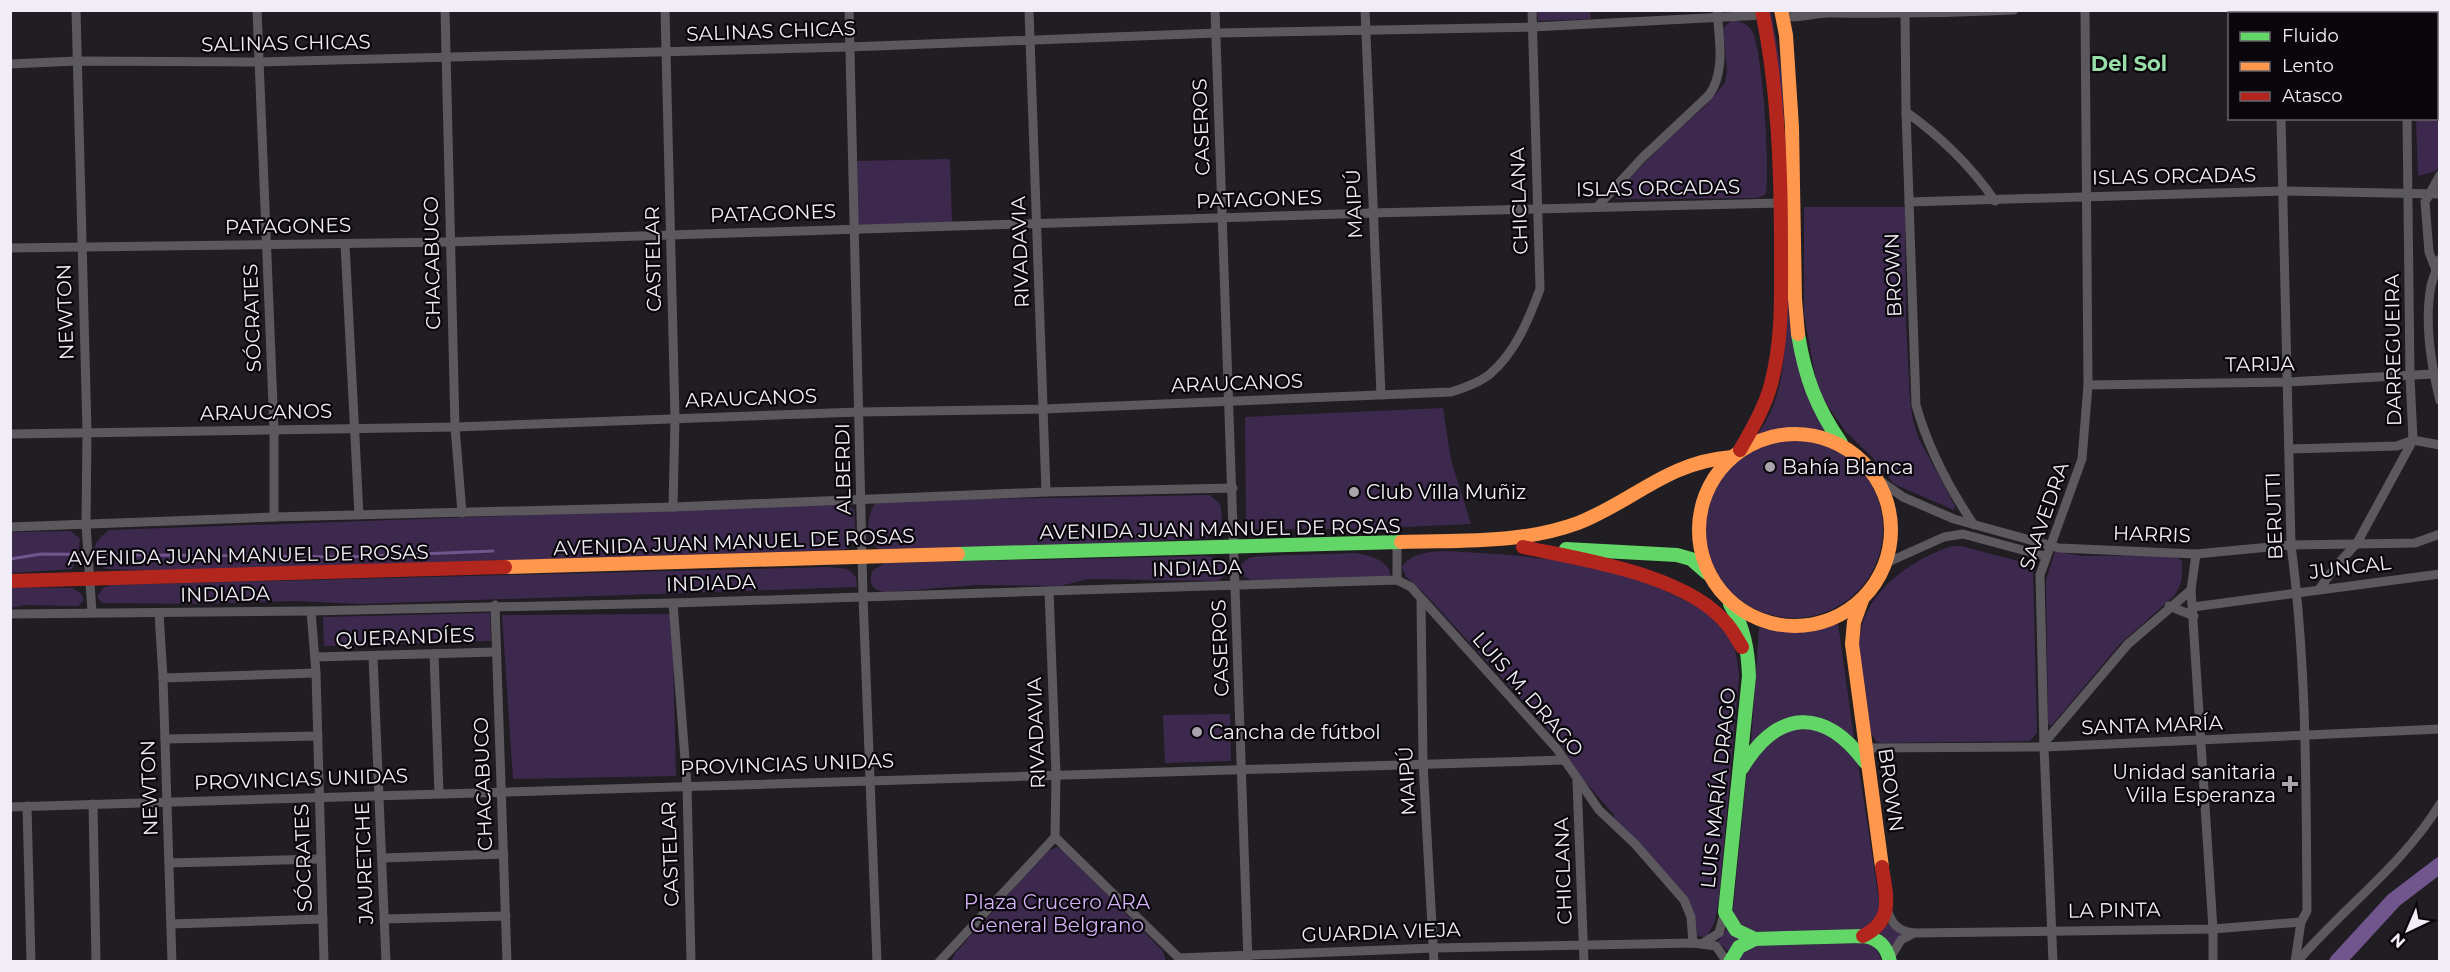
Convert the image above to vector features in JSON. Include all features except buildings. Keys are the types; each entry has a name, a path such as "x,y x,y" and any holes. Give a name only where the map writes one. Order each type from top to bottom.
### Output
{"main road":[{"path":"1763,13 1777,121 1781,307 1778,351 1766,401 1736,453 1712,482 1700,513 1700,546 1711,577 1724,595 1740,610 1760,620 1781,626 1803,626 1825,622 1845,613 1862,600 1876,583 1886,563 1891,542 1891,519 1886,498 1876,478 1831,431 1813,400 1802,351 1796,291 1793,152 1782,13"},
{"path":"1736,453 1760,440 1781,434 1803,434 1825,438 1845,447"},
{"name":"AVENIDA JUAN MANUEL DE ROSAS","path":"10,581 1396,544 1518,538 1567,526 1602,512 1685,464 1736,453"},
{"name":"AVENIDA JUAN MANUEL DE ROSAS","path":"1459,542 1677,555 1698,564 1711,577"},
{"path":"1523,547 1631,573 1701,602 1721,617 1736,635 1749,676"},
{"name":"LUIS MARÍA DRAGO","path":"1724,595 1743,630 1748,650 1749,676 1725,912 1736,931 1755,939"},
{"name":"BROWN","path":"1862,600 1854,622 1852,644 1887,905"},
{"path":"1740,774 1749,755 1763,738 1779,727 1799,722 1819,723 1836,730 1854,746 1868,767"},
{"path":"1863,936 1878,926 1885,916 1887,905"},
{"path":"1729,962 1741,944 1755,939 1863,936 1877,940 1886,948 1890,960"}],"street":[{"name":"NEWTON","path":"76,10 80,245 87,431 86,525 92,612"},
{"name":"SÓCRATES","path":"257,10 274,430 274,517"},
{"name":"CHACABUCO","path":"444,10 455,427 462,513"},
{"name":"CASTELAR","path":"666,10 675,418 673,507"},
{"name":"ALBERDI","path":"849,10 863,596 876,962"},
{"name":"RIVADAVIA","path":"1029,10 1046,492"},
{"name":"CASEROS","path":"1215,10 1248,958"},
{"name":"MAIPÚ","path":"1365,10 1381,395"},
{"name":"CHICLANA","path":"1489,375 1507,356 1522,331 1540,289 1532,10"},
{"path":"1782,13 1793,18 1824,12 2014,10"},
{"name":"SAAVEDRA","path":"2053,962 2040,575 2082,459 2088,385 2085,10"},
{"name":"BROWN","path":"1905,12 1916,405 1925,435 1947,480 1974,525"},
{"name":"SALINAS CHICAS","path":"10,64 76,61 259,62 849,47 1216,33 1533,27 1763,13"},
{"path":"1598,206 1642,158 1709,95 1716,84 1720,68 1718,14"},
{"path":"1906,112 1925,126 1984,185 1995,201"},
{"name":"BERUTTI","path":"2281,120 2291,545 2297,592 2305,736 2307,911 2301,922"},
{"name":"DARREGUEIRA","path":"2320,588 2357,543 2413,440 2410,376 2408,120"},
{"path":"2436,270 2429,252 2426,202 2428,193 2439,176"},
{"name":"ISLAS ORCADAS","path":"1909,202 2283,191 2439,194"},
{"name":"ISLAS ORCADAS","path":"1537,210 1598,206 1780,203"},
{"name":"PATAGONES","path":"10,248 80,245 449,242 854,228 1037,225 1372,213 1537,210"},
{"path":"345,244 359,515"},
{"path":"2439,259 2431,286 2429,323 2433,374 2439,401"},
{"name":"TARIJA","path":"2088,385 2288,382 2433,374"},
{"name":"ARAUCANOS","path":"10,434 455,427 859,412 1044,409 1230,402 1451,392 1489,375"},
{"path":"2289,449 2397,447 2413,440 2439,445"},
{"name":"HARRIS","path":"1876,478 1903,497 1974,525 2049,546 2196,554 2291,545 2415,543 2439,534"},
{"path":"10,527 274,517 673,507 1046,492 1233,488"},
{"path":"1886,563 1933,541 1963,534 2045,556"},
{"path":"1396,544 1397,580"},
{"path":"2196,554 2191,590 2194,611 2199,741 2213,928 2213,962"},
{"name":"JUNCAL","path":"2194,611 2320,588 2439,574"},
{"name":"INDIADA","path":"10,614 311,611 495,605 673,603 1397,580 1411,587"},
{"name":"LUIS M. DRAGO","path":"1411,587 1557,749 1599,810 1635,844 1684,900 1698,943"},
{"path":"2044,745 2128,644 2169,606 2191,590"},
{"name":"RIVADAVIA","path":"1049,591 1056,774 1055,837"},
{"name":"MAIPÚ","path":"1421,600 1423,763 1434,962"},
{"name":"CASTELAR","path":"673,603 687,785 691,962"},
{"name":"CHACABUCO","path":"495,605 507,962"},
{"path":"2169,606 2194,611"},
{"name":"SÓCRATES","path":"311,611 316,673 324,962"},
{"name":"NEWTON","path":"159,613 172,962"},
{"name":"QUERANDÍES","path":"315,657 495,652"},
{"path":"434,654 439,793"},
{"name":"JAURETCHE","path":"373,656 386,962"},
{"name":"QUERANDÍES","path":"163,678 316,673"},
{"name":"SANTA MARÍA","path":"1865,748 2199,741 2439,729"},
{"path":"165,739 318,736"},
{"name":"PROVINCIAS UNIDAS","path":"10,807 380,794 1564,760"},
{"name":"CHICLANA","path":"1577,780 1584,962"},
{"path":"93,804 96,962"},
{"path":"2296,962 2321,934 2397,862 2424,830 2439,804"},
{"path":"27,806 31,962"},
{"path":"939,962 1055,837 1178,960"},
{"path":"382,858 504,854"},
{"path":"169,863 321,859"},
{"path":"1887,905 1890,918 1896,927 1914,933"},
{"path":"1698,943 1719,933 1725,912"},
{"path":"384,919 506,916"},
{"path":"171,924 323,919"},
{"path":"2296,962 2301,922"},
{"name":"LA PINTA","path":"1914,933 2213,928 2301,922"},
{"path":"1890,960 1901,940 1914,933"},
{"path":"1583,944 1698,943 1716,946 1729,962"},
{"name":"GUARDIA VIEJA","path":"1178,960 1434,948 1583,944"}],"green space":[{"path":"1771,10 1782,74 1791,294 1826,433 1797,427 1756,436 1774,405 1785,347 1767,11"},
{"path":"1537,11 1590,11 1591,19 1538,21"},
{"path":"2440,11 2439,166 2436,171 2418,176 2416,120 2438,120 2438,12 2413,12"},
{"path":"1732,20 1748,26 1756,43 1765,111 1766,194 1758,198 1616,199 1618,190 1662,145 1704,107 1725,83 1727,70 1723,28"},
{"path":"950,159 952,222 857,225 854,161"},
{"path":"1804,207 1905,207 1906,321 1913,420 1919,439 1955,506 1954,510 1894,484 1871,456 1846,432 1818,392 1804,314"},
{"name":"Club Villa Muñiz","path":"1443,408 1451,460 1471,524 1359,529 1246,529 1245,417"},
{"path":"1794,440 1811,441 1828,447 1844,455 1857,466 1868,479 1876,495 1882,512 1882,546 1876,563 1868,579 1857,592 1844,603 1828,611 1811,617 1794,618 1777,617 1760,611 1744,603 1731,592 1720,579 1712,563 1706,546 1705,529 1706,512 1712,495 1720,479 1731,466 1744,455 1760,447 1777,441"},
{"path":"1210,495 1220,504 1222,515 1218,528 1207,538 1030,548 894,551 879,549 874,545 868,526 871,512 877,501"},
{"path":"845,504 854,510 856,535 847,549 839,550 167,571 106,569 95,560 93,555 99,539 109,530"},
{"path":"71,531 80,539 78,555 72,569 11,573 11,532"},
{"path":"1952,546 1961,546 2030,564 2033,570 2037,733 2030,741 1879,743 1870,730 1859,652 1862,627 1868,610 1878,595 1904,570 1919,560"},
{"path":"1444,551 1540,558 1604,570 1664,590 1711,615 1727,631 1736,653 1739,677 1719,899 1715,921 1708,935 1703,937 1697,935 1696,919 1691,908 1614,822 1614,815 1581,777 1560,743 1422,591 1406,577 1402,567 1410,559 1426,553"},
{"path":"2055,551 2082,556 2174,555 2182,561 2182,571 2180,584 2174,596 2121,643 2051,726 2048,723 2046,580"},
{"path":"1355,553 1382,562 1390,575 1385,578 1252,580 1243,576 1239,568 1248,559 1254,557"},
{"path":"1213,557 1224,565 1226,573 1219,581 1089,579 1060,586 977,585 887,592 878,590 871,583 873,570 885,563"},
{"path":"829,567 848,569 856,577 857,587 360,604 295,601 203,604 102,603 97,597 103,588 111,585"},
{"path":"10,587 73,588 81,594 84,600 78,606 25,605 11,608"},
{"path":"490,613 491,641 324,646 323,617"},
{"path":"672,614 676,776 513,779 502,615"},
{"path":"1838,623 1854,738 1821,719 1751,742 1759,628 1763,626 1791,631 1810,631"},
{"name":"Cancha de fútbol","path":"1230,714 1231,761 1165,763 1163,715"},
{"path":"1803,726 1838,736 1858,763 1880,906 1876,918 1865,929 1754,934 1738,922 1733,910 1747,770 1765,741"},
{"name":"Plaza Crucero ARA General Belgrano","path":"1057,847 1063,850 1162,950 1165,962 951,962 955,953 1048,851"},
{"path":"1888,924 1902,934 1891,949 1878,930"},
{"path":"1728,926 1743,940 1728,951 1718,942"},
{"path":"1866,943 1876,947 1882,961 1736,962 1746,946"}],"waterway":[{"path":"10,559 41,554 347,557 493,551"},
{"path":"2337,962 2394,900 2440,865"}],"traffic: fast":[{"path":"1798,334 1804,364 1818,404 1841,443"},
{"path":"958,554 1401,542"},
{"path":"1566,549 1677,555 1691,559 1707,573"},
{"path":"1730,604 1739,621 1744,639 1749,676 1725,912 1736,930 1755,939"},
{"path":"1742,768 1771,734 1786,726 1802,722 1818,724 1834,731 1865,762"},
{"path":"1730,962 1739,947 1755,939 1863,936 1881,944 1890,962"}],"traffic: slow":[{"path":"1781,10 1786,35 1792,127 1795,299 1798,334"},
{"path":"1786,434 1804,434 1832,441 1863,462 1884,493 1891,530 1884,567 1863,598 1832,619 1804,626 1786,626 1750,615 1721,591 1710,575 1703,558 1699,539 1699,521 1710,485 1734,456 1750,445 1767,438 1786,434"},
{"path":"1401,542 1490,540 1556,530 1598,514 1669,474 1688,466 1732,457"},
{"path":"505,567 958,554"},
{"path":"1862,600 1854,622 1852,644 1882,867"}],"traffic: jam":[{"path":"1740,450 1758,418 1768,393 1778,350 1781,316 1779,157 1772,69 1762,10"},
{"path":"1523,547 1603,564 1660,581 1709,607 1727,624 1742,647"},
{"path":"10,581 505,567"},
{"path":"1863,936 1873,930 1884,915 1886,897 1882,867"}],"place":[{"name":"Bahía Blanca","path":"1770,467"},
{"name":"Club Villa Muñiz","path":"1354,492"},
{"name":"Cancha de fútbol","path":"1197,732"},
{"name":"Unidad sanitaria Villa Esperanza","path":"2290,784"}],"district":[{"name":"Del Sol","path":"2129,63"}]}
